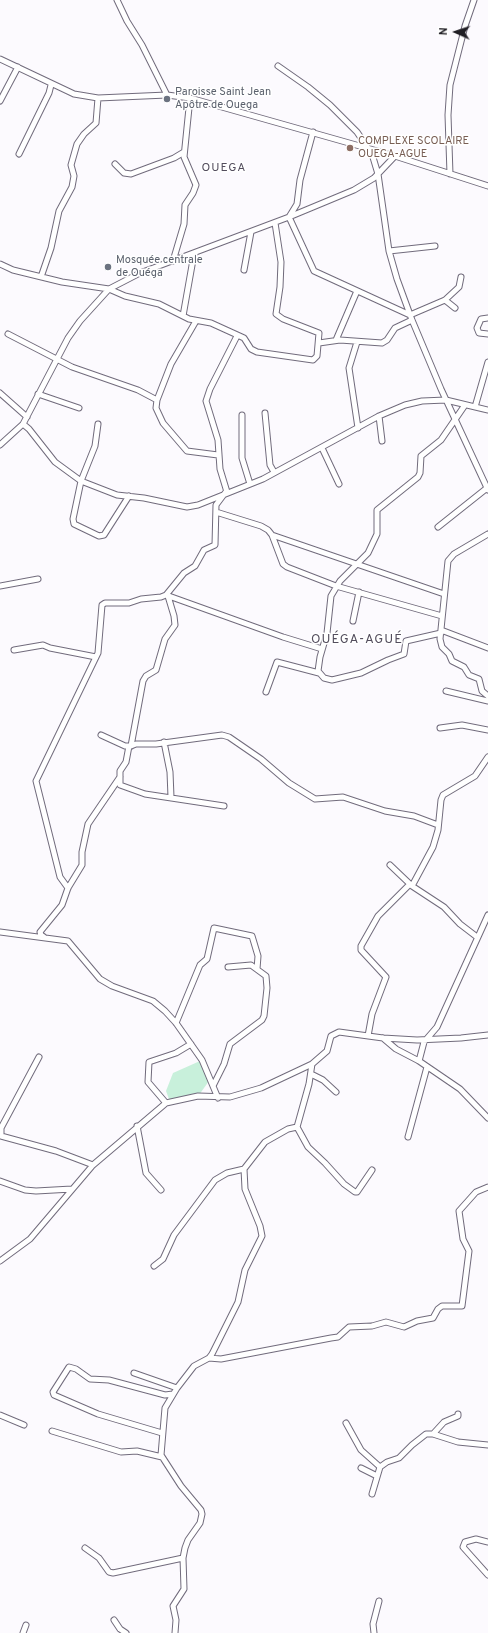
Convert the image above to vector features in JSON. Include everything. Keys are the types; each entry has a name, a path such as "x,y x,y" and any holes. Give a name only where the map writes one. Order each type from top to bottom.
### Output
{"street":[{"path":"117,0 167,95"},
{"path":"450,174 448,115 450,85 465,26 474,0"},
{"path":"0,60 18,67 51,85 74,94 98,98 167,95 190,98 395,156 488,186"},
{"path":"278,66 330,105 357,132 369,149 378,174 389,251 411,318 446,400 487,489 438,527"},
{"path":"0,101 18,67"},
{"path":"19,154 49,93 51,85"},
{"path":"41,277 51,248 59,211 72,187 74,176 71,165 77,144 84,134 96,123 98,98"},
{"path":"173,261 184,224 185,205 193,193 196,185 186,165 184,152 190,98"},
{"path":"289,218 297,204 300,180 313,132"},
{"path":"115,164 124,174 131,174 184,152"},
{"path":"0,445 23,424 56,360 80,321 109,289 124,280 289,218 362,186 378,174 395,156"},
{"path":"289,218 314,271 411,318"},
{"path":"0,264 13,270 41,277 109,289 125,296 159,304 183,316 196,321 211,323 244,338 251,349 257,352 309,360 316,358 320,335 318,332 283,319 276,314 281,262 275,223"},
{"path":"244,270 251,232"},
{"path":"389,251 435,246"},
{"path":"183,316 194,254"},
{"path":"319,343 336,340 382,343 387,340 395,328 445,300 459,287 462,277"},
{"path":"336,340 357,291"},
{"path":"445,300 455,308"},
{"path":"488,318 481,319 476,328 479,333 488,334"},
{"path":"196,321 171,364 157,400 156,408 163,423 182,446 192,452 218,455"},
{"path":"8,334 56,360 87,374 138,390 157,400"},
{"path":"227,492 220,469 218,440 207,408 206,398 237,336"},
{"path":"357,342 349,368 358,428"},
{"path":"475,407 488,362"},
{"path":"0,393 27,417"},
{"path":"38,394 79,408"},
{"path":"23,424 29,428 55,462 80,481 111,494 144,498 187,507 198,505 250,484 322,448 379,416 415,403 446,400 488,410"},
{"path":"319,673 318,668 327,633 330,599 336,586 365,557 376,534 378,509 418,477 420,473 421,456 437,444 456,420 465,405"},
{"path":"265,413 270,465 274,472"},
{"path":"242,415 242,458 250,484"},
{"path":"379,416 382,441"},
{"path":"98,424 95,446 80,481 73,522 78,527 100,536 106,532 129,496"},
{"path":"322,448 339,484"},
{"path":"68,888 60,877 36,781 96,656 99,648 103,604 128,603 145,598 161,598 167,595 184,573 195,566 204,550 215,545 216,512 218,503 227,492"},
{"path":"216,512 261,526 272,535 444,594"},
{"path":"488,534 449,558 441,632 442,647 449,654 452,661 464,667 469,675 479,679 482,691 488,696"},
{"path":"272,535 283,564 287,567 336,586 442,616"},
{"path":"0,586 38,579"},
{"path":"353,621 359,592"},
{"path":"167,595 283,637 322,649"},
{"path":"167,595 174,616 174,625 165,639 156,670 146,676 143,681 126,762 120,772 120,786 145,794 224,806"},
{"path":"266,692 277,662 319,673 324,678 332,680 361,673 404,654 406,641 441,632 488,648"},
{"path":"14,650 43,645 50,648 96,656"},
{"path":"446,691 488,701"},
{"path":"440,728 462,725 488,730"},
{"path":"102,735 130,746 136,744 222,735 229,737 261,759 289,784 315,799 335,797 349,798 438,825"},
{"path":"164,742 170,772 171,797"},
{"path":"368,1036 372,1014 386,977 361,950 360,946 378,916 411,885 433,847 443,795 475,776 488,757"},
{"path":"45,937 41,935 40,932 62,905 68,888 82,865 82,852 88,824 120,777"},
{"path":"390,865 411,885 444,908 460,924 477,937"},
{"path":"418,1060 426,1039 437,1027 488,915"},
{"path":"176,1023 200,965 207,959 214,928 252,936 258,956 257,969"},
{"path":"0,932 68,941 100,979 112,986 153,1001 176,1023 202,1060 218,1098"},
{"path":"213,1086 224,1064 230,1044 263,1018 267,979 257,969 251,966 228,967"},
{"path":"437,1027 440,1034 446,1039"},
{"path":"0,1261 30,1239 93,1165 137,1126 166,1103 186,1098 230,1097 254,1091 312,1064 327,1051 331,1036 335,1032 383,1038 426,1039 446,1039 488,1035"},
{"path":"383,1038 396,1049 418,1060 460,1090 488,1118"},
{"path":"166,1103 148,1082 149,1062 176,1053 191,1044"},
{"path":"39,1057 1,1128 1,1136 56,1151 93,1165"},
{"path":"312,1064 311,1074 297,1127 308,1147 325,1162 344,1184 355,1192 357,1192 372,1170"},
{"path":"408,1136 428,1067"},
{"path":"311,1074 323,1080 336,1092"},
{"path":"137,1126 146,1173 161,1190"},
{"path":"154,1266 161,1262 174,1235 215,1180 227,1173 244,1169 265,1142 288,1129 297,1127"},
{"path":"209,1358 238,1302 245,1270 262,1236 260,1226 245,1189 244,1169"},
{"path":"0,1181 25,1190 36,1191 72,1189"},
{"path":"175,1633 176,1620 173,1606 184,1589 183,1558 188,1540 200,1523 202,1514 202,1510 181,1486 162,1457 162,1433 165,1408 176,1388 194,1366 209,1358 222,1359 338,1337 349,1328 372,1326 386,1322 404,1327 417,1321 430,1319 442,1306 462,1306 469,1251 463,1239 459,1211 476,1192 488,1187"},
{"path":"162,1433 98,1414 54,1395 53,1392 70,1367 76,1369 90,1379 109,1380 165,1395 173,1394"},
{"path":"134,1373 176,1388"},
{"path":"433,1434 444,1422 458,1416 458,1414"},
{"path":"0,1415 24,1425"},
{"path":"346,1423 361,1450 380,1466"},
{"path":"52,1431 121,1452 137,1450 162,1457"},
{"path":"372,1494 380,1466 399,1458 426,1434 433,1434 458,1442 488,1445"},
{"path":"361,1468 377,1476"},
{"path":"488,1542 476,1539 465,1542 463,1547 488,1575"},
{"path":"85,1548 99,1558 109,1572 113,1573 183,1558"},
{"path":"374,1633 374,1620 378,1601"},
{"path":"114,1620 120,1629 126,1633"},
{"path":"23,1633 26,1625"}],"green space":[{"path":"200,1061 209,1081 199,1095 169,1099 166,1091 173,1073"}],"place":[{"name":"Paroisse Saint Jean Apôtre de Ouega","path":"167,99"},
{"name":"COMPLEXE SCOLAIRE OUEGA-AGUE","path":"350,148"},
{"name":"Mosquée centrale de Ouéga","path":"108,267"}],"district":[{"name":"OUEGA","path":"224,169"},
{"name":"OUÉGA-AGUÉ","path":"357,640"}]}
